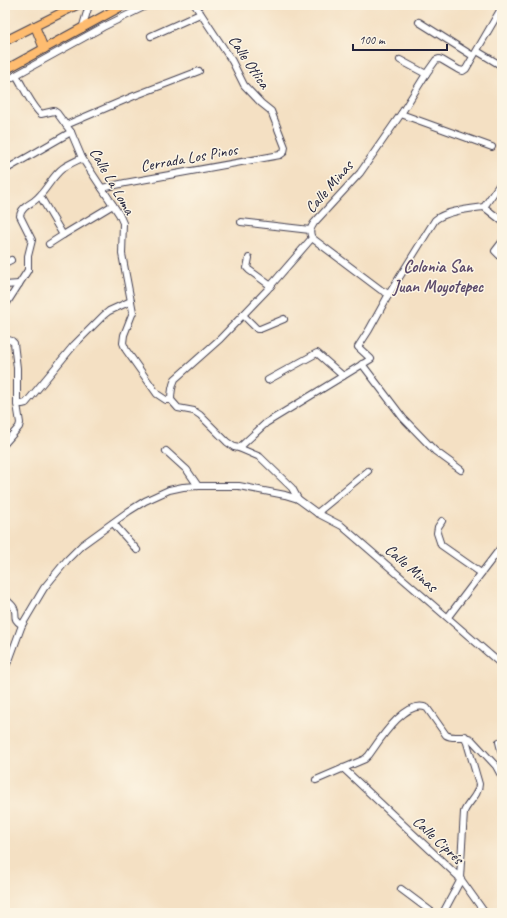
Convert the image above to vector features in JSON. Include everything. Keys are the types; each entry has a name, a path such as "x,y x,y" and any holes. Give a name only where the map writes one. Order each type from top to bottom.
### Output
{"main road":[{"path":"5,41 77,5"},
{"path":"5,70 124,5"},
{"path":"35,26 44,49"}],"street":[{"path":"82,29 89,5"},
{"path":"5,82 103,27 148,5"},
{"name":"Calle Otlica","path":"194,5 232,62 244,85 270,111 285,147 284,152 280,155"},
{"name":"Calle Minas","path":"171,400 171,393 175,379 243,315 271,286 312,238 310,230 314,223 360,173 436,60 439,59 459,70 463,71 466,69 502,8"},
{"path":"151,36 200,14"},
{"path":"495,19 502,24"},
{"path":"419,22 502,66"},
{"path":"400,60 426,74"},
{"path":"66,125 134,96 199,71"},
{"name":"Calle La Loma","path":"16,75 41,114 54,112 58,113 71,132 82,158 119,214 123,223 122,254 134,312 124,335 123,343 126,350 157,394 166,400 171,400 178,408 194,411 234,447 260,457 266,461 292,488 298,499"},
{"path":"400,114 492,147"},
{"path":"5,170 71,132"},
{"name":"Cerrada Los Pinos","path":"102,188 125,182 280,155"},
{"path":"5,306 28,270 28,256 32,240 20,216 23,209 40,196 54,176 63,168 82,158"},
{"path":"239,448 266,423 371,358 358,347 435,220 439,216 446,213 484,207 502,181"},
{"path":"40,196 63,234"},
{"path":"49,244 63,234 113,205"},
{"path":"484,207 502,221"},
{"path":"242,222 310,230"},
{"path":"312,238 381,290 389,294"},
{"path":"502,242 495,251 502,258"},
{"path":"249,258 247,268 271,286"},
{"path":"5,285 20,284"},
{"path":"17,404 26,403 74,345 104,315 109,311 131,301"},
{"path":"243,315 257,329 260,330 284,319"},
{"path":"5,339 14,343 17,368 17,404 20,423 19,427 5,443"},
{"path":"268,380 317,353 343,376"},
{"path":"362,364 403,418 435,451 461,470"},
{"path":"166,451 187,470 198,486"},
{"path":"317,513 368,471"},
{"path":"5,667 10,658 22,625 44,588 67,560 82,545 140,504 169,490 198,486 239,486 298,499"},
{"name":"Calle Minas","path":"298,499 317,513 342,526 502,665"},
{"path":"442,521 438,527 437,533 441,545 481,574"},
{"path":"113,523 137,550"},
{"path":"448,617 502,546"},
{"path":"5,598 14,608 17,622 22,625"},
{"path":"316,780 365,759 388,729 400,717 416,707 424,706 450,737 465,736 475,743 496,766 502,777"},
{"name":"Calle Ciprés","path":"460,878 464,812 479,790 479,784 465,736"},
{"path":"500,742 502,754"},
{"name":"Calle Ciprés","path":"342,768 460,878"},
{"path":"444,912 459,883 460,878"},
{"path":"460,878 484,913"},
{"path":"401,889 434,913"}],"district":[{"name":"Colonia San Juan Moyotepec","path":"438,276"}]}
